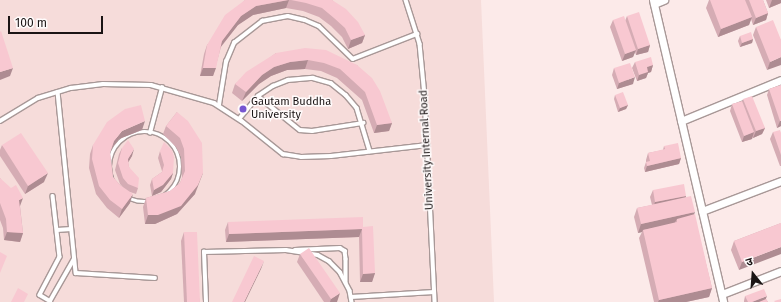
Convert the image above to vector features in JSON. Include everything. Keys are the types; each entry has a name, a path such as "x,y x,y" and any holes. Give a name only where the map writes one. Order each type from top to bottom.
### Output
{"street":[{"path":"664,0 653,2 723,302"},
{"path":"681,121 781,80"},
{"path":"702,211 781,180"},
{"path":"722,294 781,271"}],"lane":[{"name":"University Internal Road","path":"406,0 417,34 423,74 435,302"},
{"path":"219,105 226,62 234,43 262,21 288,16 305,20 319,26 353,59 417,34"},
{"path":"239,119 258,96 288,80 313,78 331,83 346,95 357,108 363,123 370,151"},
{"path":"0,121 38,98 58,92 103,84 162,88 219,105 283,154 301,157 427,144"},
{"path":"150,133 162,88"},
{"path":"58,92 76,273 155,278"},
{"path":"258,96 300,130 312,131 363,123"},
{"path":"150,133 168,141 177,152 180,167 178,180 171,191 160,200 149,202 133,201 122,194 113,182 109,169 111,155 118,145 130,136 150,133"},
{"path":"53,196 60,257 40,295 50,301 74,258"},
{"path":"57,230 71,229"},
{"path":"206,302 204,252 340,248 345,251 346,283"},
{"path":"286,250 318,255 329,261 340,272 346,283 352,302"},
{"path":"351,297 434,292"}],"shaded area":[{"name":"Gautam Buddha University","path":"0,0 481,0 494,302 0,302"}],"building":[{"path":"245,0 288,0 256,6 241,16 222,41 216,68 203,68 207,45 225,15"},
{"path":"291,0 332,0 346,9 358,22 365,35 351,40 345,28 322,8"},
{"path":"710,0 745,0 752,17 721,29"},
{"path":"749,0 763,0 768,13 756,18"},
{"path":"639,12 650,45 638,49 627,16"},
{"path":"624,16 636,50 625,54 613,20"},
{"path":"773,20 781,40 781,57 770,62 756,27"},
{"path":"1,31 13,68 0,72 0,32"},
{"path":"751,32 753,39 742,43 740,36"},
{"path":"305,48 326,50 357,65 372,78 380,91 392,123 377,125 365,92 340,69 324,63 308,60 290,62 274,67 262,75 246,92 235,84 246,72 276,53"},
{"path":"651,57 653,65 647,67 648,72 639,75 635,62"},
{"path":"630,63 635,77 619,83 614,68"},
{"path":"781,85 781,121 780,121 769,89"},
{"path":"623,92 628,105 620,108 615,95"},
{"path":"752,96 765,128 756,131 743,99"},
{"path":"742,101 754,132 744,136 732,104"},
{"path":"141,105 145,121 122,131 114,141 110,153 113,177 120,185 133,194 122,209 110,200 99,186 92,159 93,145 107,122 125,109"},
{"path":"177,112 188,121 202,143 203,173 198,185 181,206 158,215 148,215 146,198 170,191 180,183 185,171 184,149 180,138 166,126"},
{"path":"780,130 781,133 781,155 773,132"},
{"path":"21,133 48,173 28,186 2,145"},
{"path":"128,140 134,149 128,159 129,167 139,178 138,188 128,184 123,178 118,163 122,148"},
{"path":"164,142 172,150 174,157 173,173 163,185 154,190 152,179 162,172 164,165 160,151"},
{"path":"678,143 681,158 647,166 646,162 650,161 648,153 665,149 664,146"},
{"path":"0,178 11,188 16,185 23,198 19,200 23,233 7,232 6,219 0,203"},
{"path":"684,184 686,196 655,202 653,190"},
{"path":"691,196 695,212 641,224 637,208"},
{"path":"695,214 712,288 659,300 643,230 677,222 677,219"},
{"path":"363,217 363,227 373,226 375,273 363,274 362,229 229,234 228,222"},
{"path":"781,223 781,247 742,262 734,241"},
{"path":"184,232 197,232 200,302 187,302"},
{"path":"309,248 340,293 331,299 300,254"},
{"path":"0,252 7,256 0,273"},
{"path":"254,256 264,261 244,302 232,302"},
{"path":"18,288 28,294 24,302 11,302"},
{"path":"764,289 767,296 752,302 748,302 745,296"},
{"path":"766,299 768,302 759,302"},
{"path":"781,299 781,302 774,301"}],"place":[{"name":"Gautam Buddha University","path":"243,109"}]}
